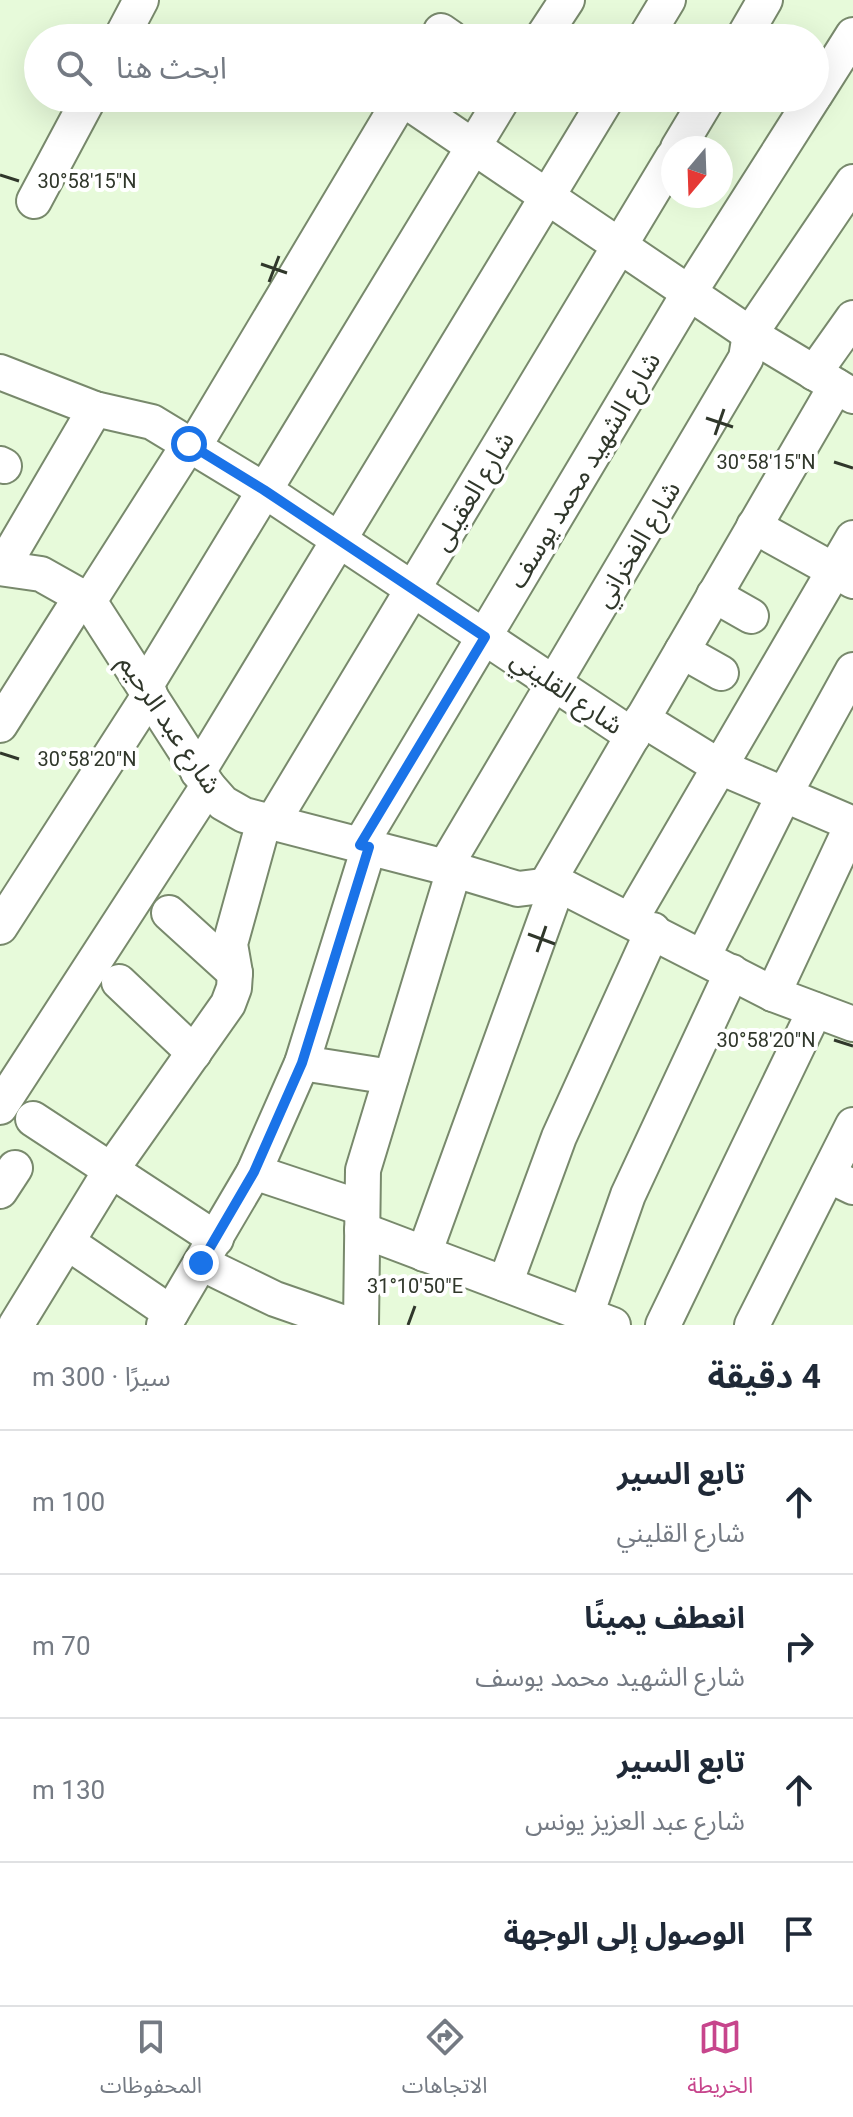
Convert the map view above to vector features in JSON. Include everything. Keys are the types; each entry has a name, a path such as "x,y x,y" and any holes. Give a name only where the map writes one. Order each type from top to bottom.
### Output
{"street":[{"path":"128,24 141,0"},
{"path":"653,24 668,0"},
{"path":"751,24 765,0"},
{"name":"شارع الشهيد محمد يوسف","path":"829,73 853,35"},
{"path":"34,201 82,112"},
{"path":"0,725 189,444 199,438 394,112"},
{"path":"422,112 750,334 834,385"},
{"path":"0,927 147,690 264,490 494,112"},
{"path":"0,1107 203,779 341,541 598,112"},
{"path":"685,136 700,112"},
{"name":"شارع الشهيد محمد يوسف","path":"168,1319 254,1172 302,1063 364,846 689,293 804,112"},
{"name":"شارع العقيلى","path":"235,973 230,944 268,822 413,589 661,177"},
{"name":"شارع الفخراني","path":"361,1325 363,1170 450,868 554,683 746,358 750,334 853,182"},
{"path":"424,1254 552,884 834,385 853,318"},
{"name":"شارع القليني","path":"0,372 95,409 152,422 264,490 554,683 720,767 853,823"},
{"path":"1,568 95,409"},
{"path":"754,526 844,576"},
{"path":"505,1284 642,924 720,767 844,576 853,538"},
{"name":"شارع عبد الرحيم","path":"1,568 41,574 85,599 203,779 223,803 244,815 450,868 518,889 552,884 642,924 773,994 815,1010 851,1018"},
{"path":"714,595 751,616"},
{"path":"682,651 721,673"},
{"path":"254,1172 362,1219 424,1254 599,1320 628,1195 784,795 853,670"},
{"path":"773,994 853,823"},
{"path":"16,1325 111,1170 228,1004 234,988 235,973 169,913"},
{"path":"119,982 194,1053"},
{"path":"663,1325 815,1010"},
{"path":"302,1063 391,1077"},
{"path":"33,1119 111,1170 208,1251 275,1299 350,1325"},
{"path":"752,1325 840,1181 853,1125"},
{"path":"67,1242 168,1319"}],"route":[{"path":"189,444 264,490 485,637 360,845 369,847 302,1063 254,1172 201,1263"}]}
